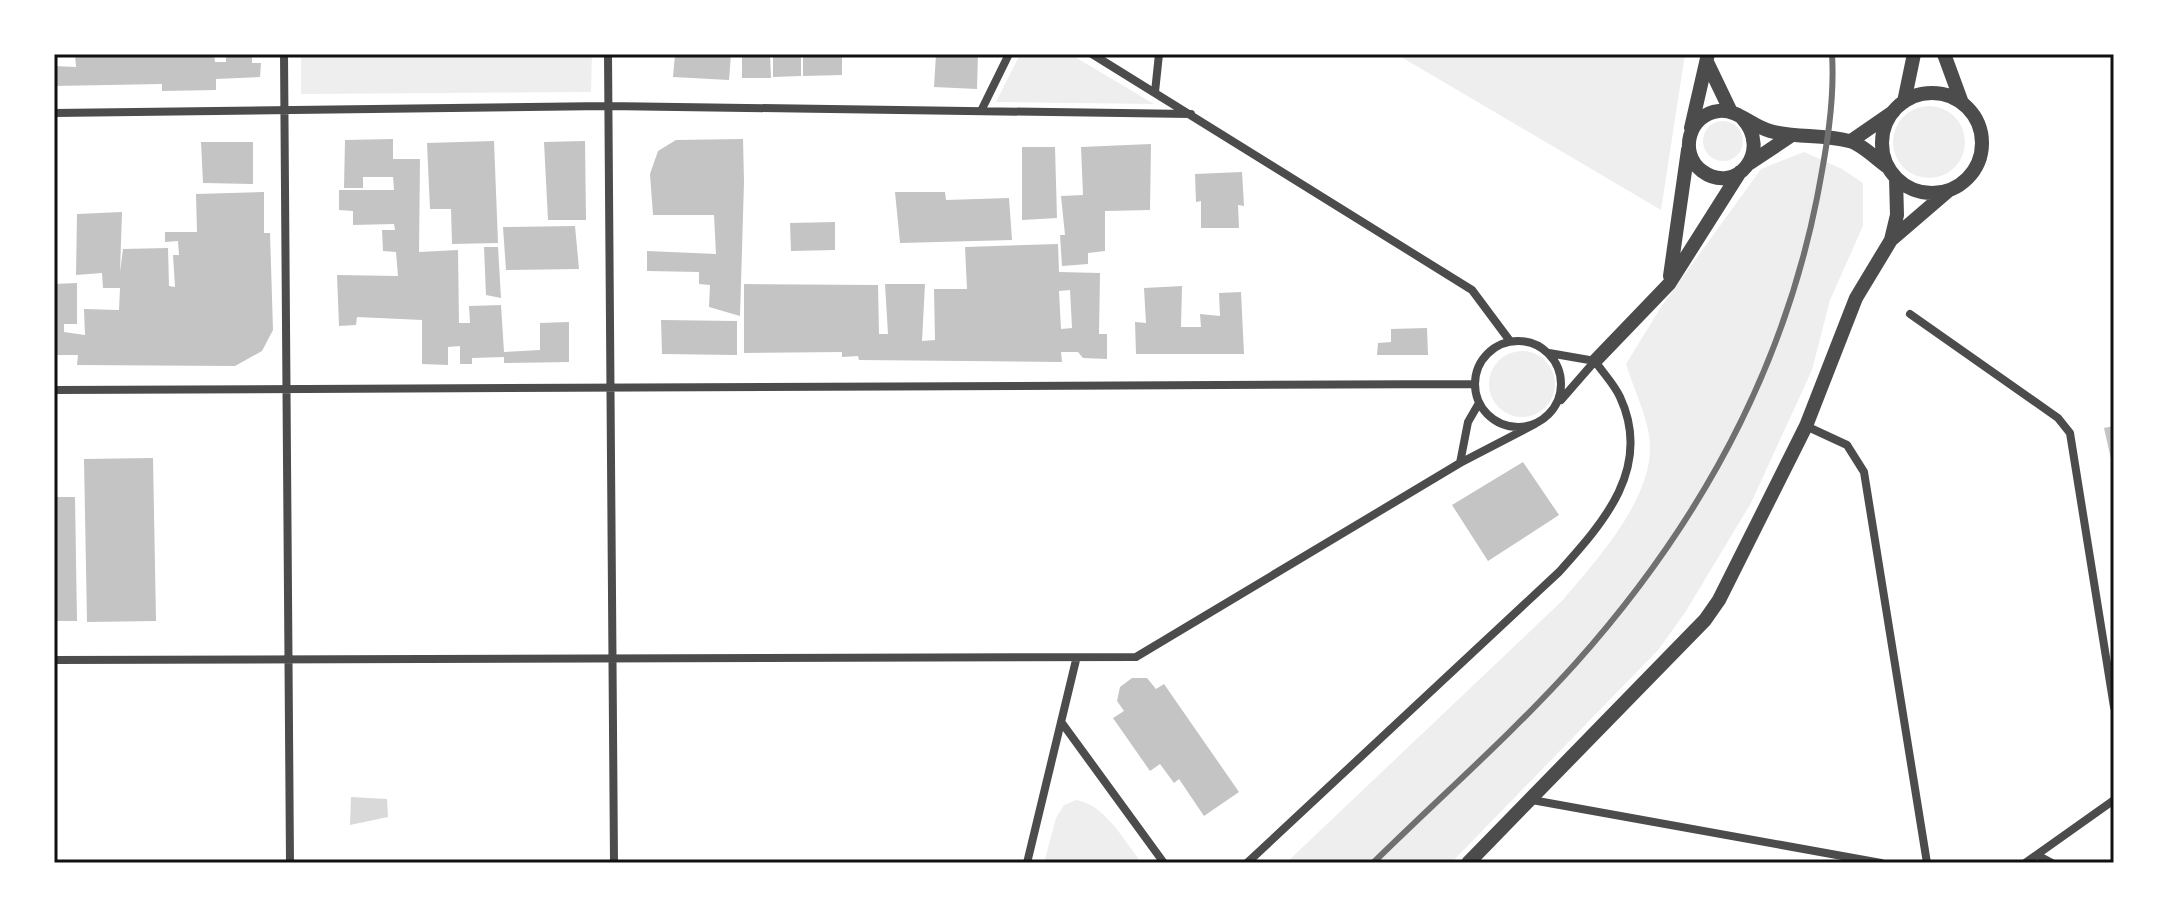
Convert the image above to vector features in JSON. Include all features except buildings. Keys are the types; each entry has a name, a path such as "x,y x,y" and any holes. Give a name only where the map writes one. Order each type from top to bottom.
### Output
{"street":[{"path":"284,54 290,863"},
{"path":"608,54 614,863"},
{"path":"981,111 1009,54"},
{"path":"1092,54 1472,290 1510,341"},
{"path":"1155,92 1159,54"},
{"path":"1468,863 1482,856 1705,620 1744,554 1806,426 1856,298 1891,240 1897,215 1893,173 1882,139 1898,107 1914,54"},
{"path":"1891,240 1968,177 1981,156 1982,139 1978,123 1962,103 1944,54"},
{"path":"54,660 1076,660 1136,657 1460,463 1535,424 1555,407 1669,284 1756,146 1754,135 1723,102 1708,58"},
{"path":"1669,284 1689,139 1708,58"},
{"path":"1851,141 1898,107 1930,93 1943,94 1962,103"},
{"path":"54,113 607,106 1191,114"},
{"path":"1792,134 1744,168 1720,178 1701,170 1690,154 1689,139 1706,115 1736,115 1769,131 1851,141 1920,192 1948,191"},
{"path":"1910,314 2058,418 2070,433 2114,707"},
{"path":"1247,863 1559,572 1605,521 1629,462 1631,433 1619,394 1595,361 1549,353 1525,341 1510,341 1487,353 1479,364 1475,384 1479,403 1487,413 1509,426 1535,424"},
{"path":"1549,353 1562,378 1555,407"},
{"path":"54,390 1475,384"},
{"path":"1460,463 1468,422 1479,403"},
{"path":"1806,426 1847,445 1864,472 1927,863"},
{"path":"1027,863 1076,660"},
{"path":"1062,723 1164,863"},
{"path":"1532,800 1881,863"},
{"path":"2025,863 2114,800"},
{"path":"2037,855 2052,863"}],"shaded area":[{"path":"301,54 592,54 591,92 301,94"},
{"path":"1020,54 1070,54 1154,104 996,102"},
{"path":"1396,54 1685,54 1661,210"},
{"path":"1929,106 1949,112 1959,122 1965,142 1959,162 1949,172 1929,178 1909,172 1899,162 1893,142 1899,122 1909,112"},
{"path":"1723,121 1737,127 1743,141 1737,155 1723,161 1709,155 1703,141 1709,127"},
{"path":"1804,152 1842,169 1863,183 1863,226 1830,300 1812,370 1751,503 1686,611 1659,649 1451,863 1286,863 1563,600 1608,545 1635,502 1650,457 1647,426 1626,364 1661,307 1761,169"},
{"path":"1522,351 1535,353 1550,366 1555,384 1553,397 1540,412 1522,417 1509,415 1494,402 1489,384 1491,371 1504,356"},
{"path":"351,797 387,799 388,817 350,825"},
{"path":"1076,800 1096,808 1105,816 1142,863 1044,863 1056,818 1064,805"}],"railway":[{"path":"1373,863 1575,664 1659,559 1728,447 1757,387 1801,263 1826,144 1831,108 1832,54"}]}
